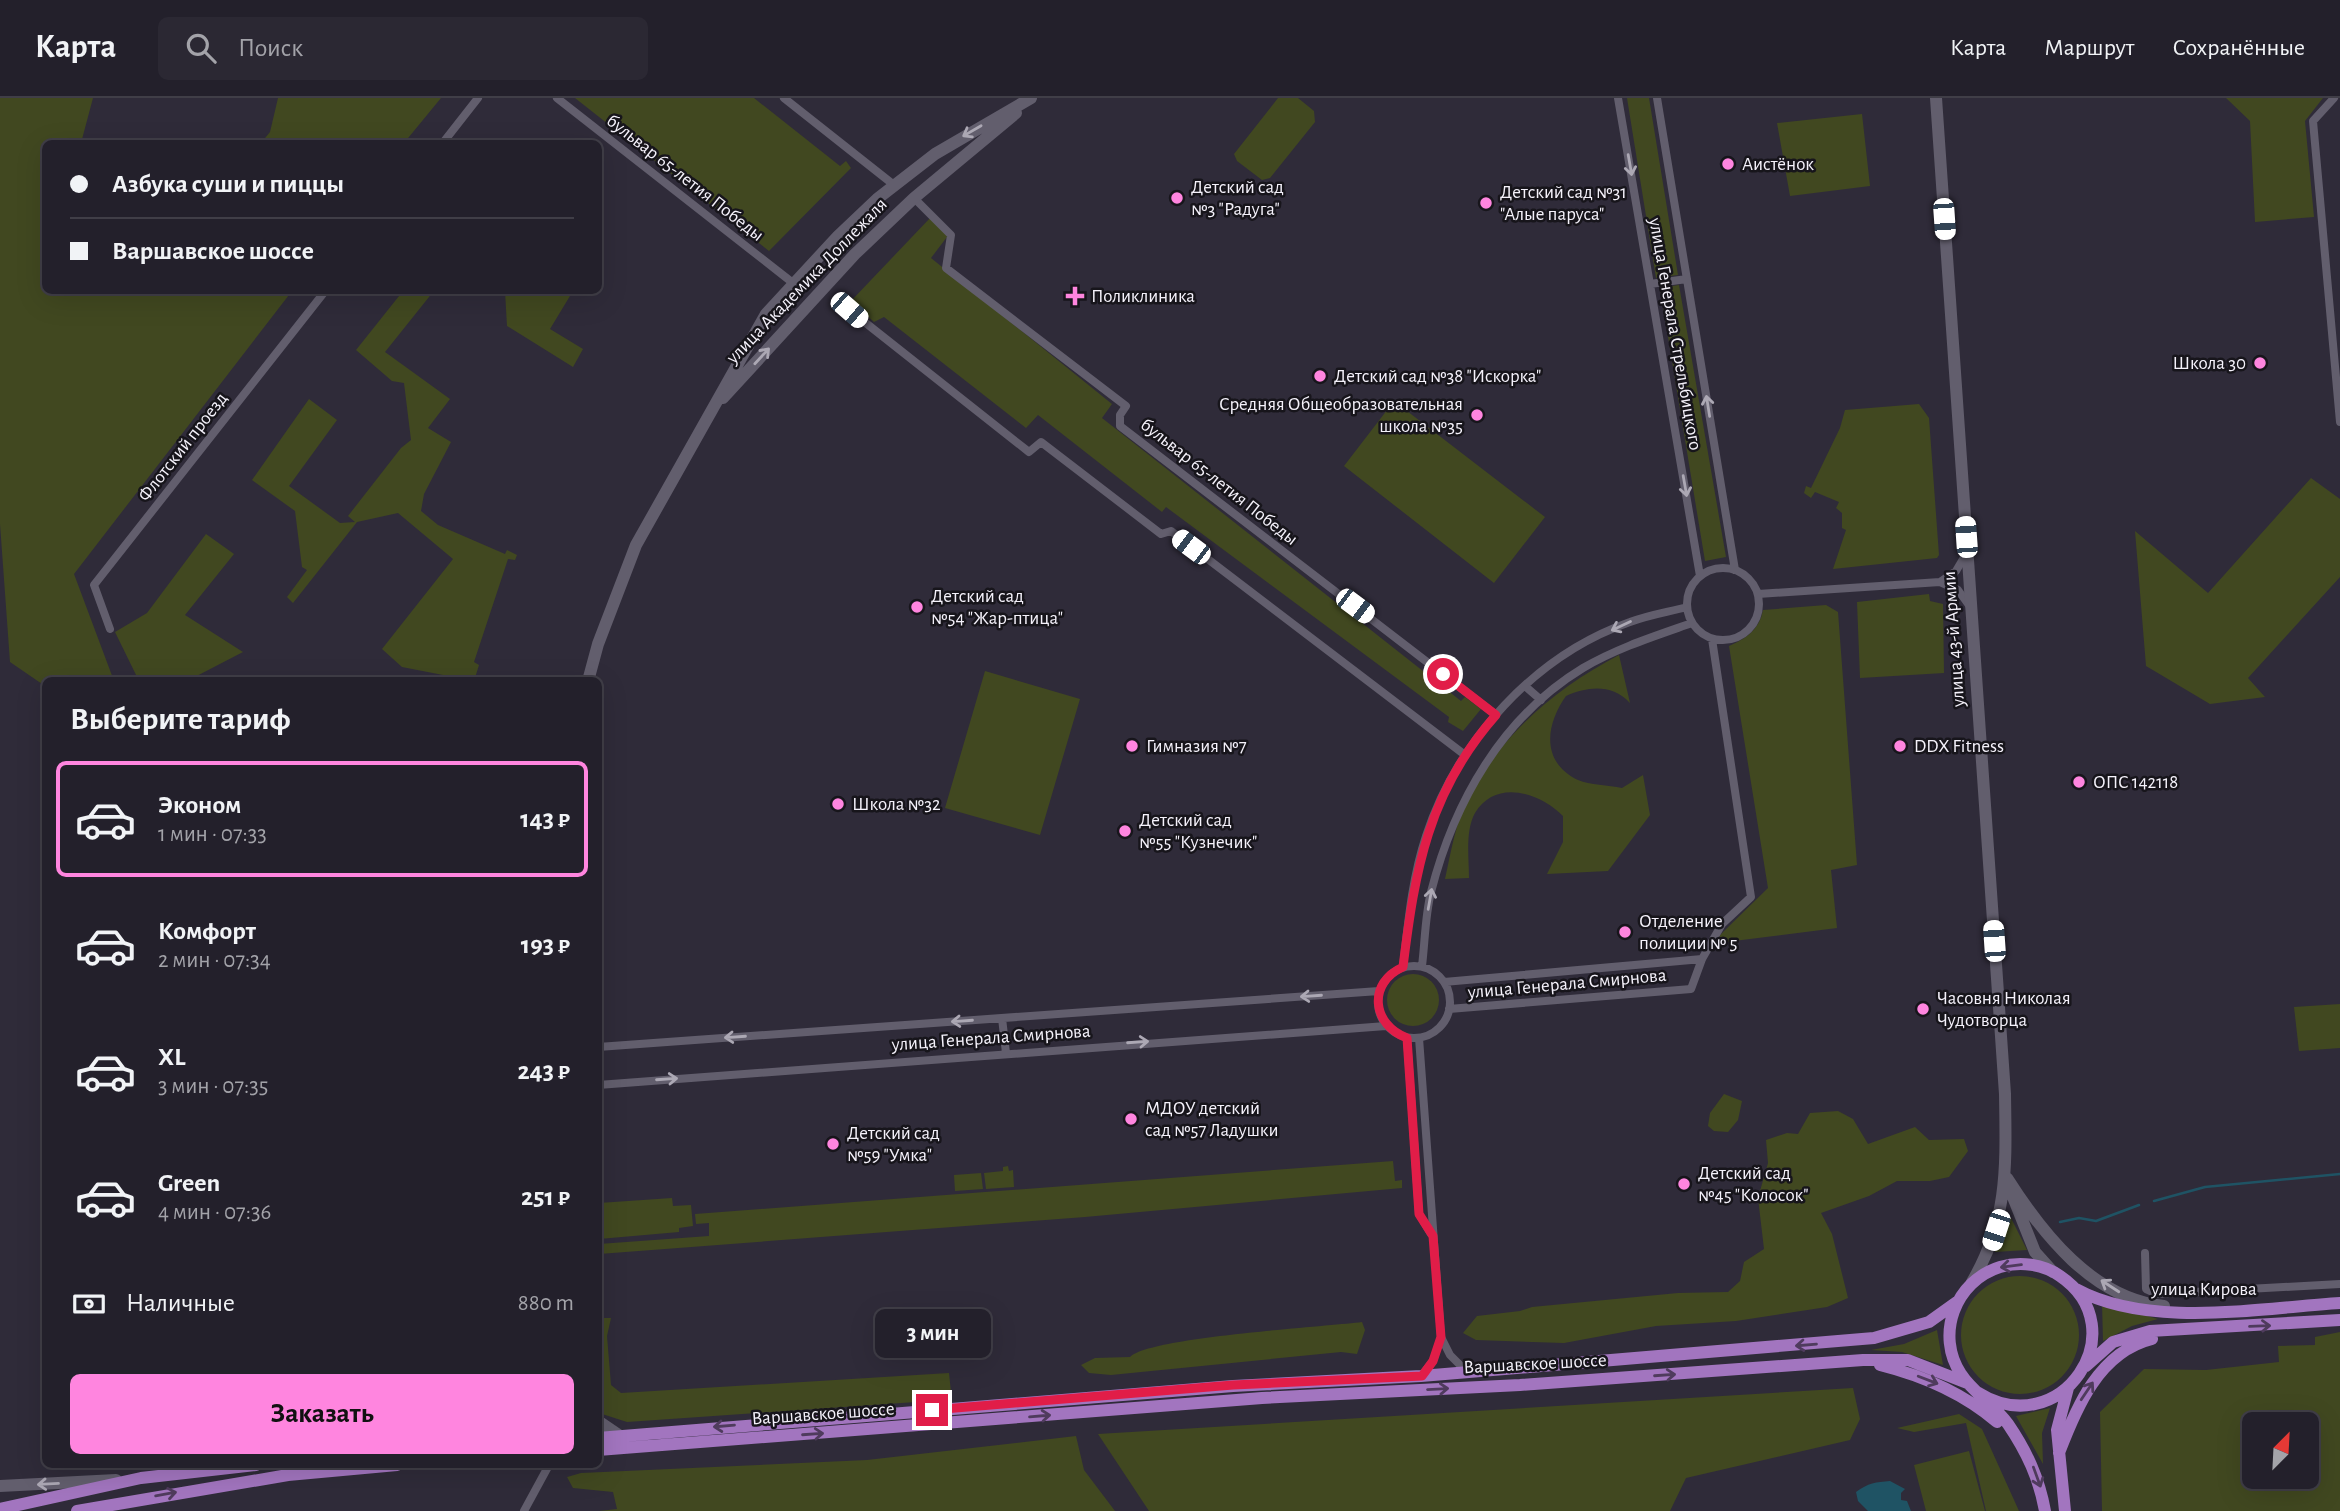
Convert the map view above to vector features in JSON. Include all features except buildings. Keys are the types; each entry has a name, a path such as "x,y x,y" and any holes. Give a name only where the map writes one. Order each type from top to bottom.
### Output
{"main road":[{"name":"улица Академика Доллежаля","path":"589,677 636,545 766,314 838,236 894,185 935,154 1032,98"},
{"name":"улица Академика Доллежаля","path":"709,413 855,254 914,198 1032,98"},
{"name":"улица 43-й Армии","path":"1936,98 2004,1082 2007,1178 2018,1216 2035,1252 2053,1272"},
{"path":"935,154 946,158 948,169"},
{"path":"766,314 772,328 782,335"},
{"path":"2007,1178 2038,1227 2061,1250 2125,1296 2150,1304 2247,1309"},
{"name":"улица 43-й Армии","path":"1972,1282 1989,1252 2007,1178"},
{"path":"1972,1387 1998,1403 2023,1406 2048,1401 2068,1388 2084,1368 2091,1345 2090,1320 2073,1287 2053,1272 2030,1264 2005,1265 1972,1282 1957,1302 1949,1325 1950,1350 1972,1387 2006,1421 2022,1446 2039,1478 2045,1511"},
{"name":"улица Кирова","path":"2073,1287 2111,1304 2171,1313 2340,1303"},
{"name":"Варшавское шоссе","path":"602,1438 1233,1385 1468,1373 1874,1338 1929,1322 1957,1302"},
{"name":"улица Кирова","path":"2084,1368 2113,1342 2150,1331 2340,1320"},
{"path":"2059,1453 2080,1401 2116,1357 2140,1342 2192,1329"},
{"path":"1863,1360 1937,1383 1970,1401 2022,1446"},
{"name":"Варшавское шоссе","path":"602,1450 1298,1395 1532,1384 1863,1360 1909,1360 1972,1387"},
{"path":"2065,1511 2057,1430 2068,1388"},
{"path":"602,1424 620,1436"},
{"path":"0,1486 141,1478 229,1468"},
{"path":"77,1511 288,1475 364,1468"},
{"path":"0,1509 141,1478"}],"street":[{"path":"446,140 478,98"},
{"name":"бульвар 65-летия Победы","path":"557,98 793,283"},
{"path":"784,98 894,185"},
{"name":"улица Генерала Стрельбицкого","path":"1618,98 1700,576"},
{"name":"улица Генерала Стрельбицкого","path":"1657,98 1735,570"},
{"path":"2334,98 2313,121 2340,422"},
{"name":"бульвар 65-летия Победы","path":"914,198 951,235 947,268 1126,406 1120,415 1120,426 1496,715"},
{"path":"1650,284 1687,279"},
{"name":"Флотский проезд","path":"110,629 94,585 323,294"},
{"path":"843,306 1029,452 1041,442 1161,534 1171,531 1465,755"},
{"path":"1940,582 1956,571 1967,551"},
{"path":"1716,568 1735,570 1745,575 1758,594 1758,616 1753,626 1735,639 1712,639 1692,623 1686,607 1692,584 1700,576 1716,568"},
{"path":"1758,594 1940,582 1958,590 1971,609"},
{"path":"1403,967 1413,884 1426,834 1465,755 1496,715 1552,662 1629,622 1686,607"},
{"path":"1422,966 1430,895 1462,800 1500,743 1541,700 1581,669 1607,655 1692,623"},
{"path":"1702,959 1722,925 1751,897 1712,639"},
{"path":"1525,686 1541,700"},
{"path":"1445,792 1462,800"},
{"name":"улица Генерала Смирнова","path":"1444,982 1702,959 1691,989 1449,1009"},
{"path":"1422,966 1444,982 1449,993 1449,1009 1440,1027 1419,1038 1407,1038 1386,1026 1380,1015 1379,991 1388,976 1403,967 1422,966"},
{"name":"улица Генерала Смирнова","path":"602,1047 1379,991"},
{"path":"1002,1018 1006,1053"},
{"name":"улица Генерала Смирнова","path":"602,1085 1386,1026"},
{"path":"1407,1038 1419,1214 1433,1236"},
{"path":"1419,1038 1441,1337 1450,1355 1468,1373"},
{"path":"1417,1190 1429,1190"},
{"path":"2145,1253 2146,1289 2157,1294 2340,1284"},
{"path":"1422,1376 1433,1361 1441,1337"},
{"path":"524,1511 548,1468"}],"green space":[{"path":"0,98 93,98 82,140 42,140 42,294 290,294 74,574 113,677 42,677 42,684 10,662 0,524"},
{"path":"278,98 441,98 406,140 263,140 270,132"},
{"path":"575,98 754,98 840,166 846,161 851,168 769,251"},
{"path":"1278,98 1298,98 1314,111 1315,122 1270,178 1262,180 1237,161 1234,154"},
{"path":"1627,98 1649,98 1678,275 1656,278"},
{"path":"2226,98 2323,98 2305,121 2314,217 2255,222 2250,121"},
{"path":"1862,114 1870,186 1790,196 1777,123"},
{"path":"931,217 950,233 931,258 1112,404 1102,418 1461,701 1465,697 1481,709 1463,731 1448,722 1449,717 1166,507 1162,512 1038,415 1026,428 884,317 874,322 851,301"},
{"path":"1679,285 1726,557 1705,561 1660,288"},
{"path":"401,294 431,294 385,352 450,399 428,428 451,442 424,494 421,511 438,525 505,554 507,550 517,555 515,560 508,559 474,662 479,665 475,677 453,677 402,667 382,649 453,559 398,513 357,522 293,603 287,597 307,570 302,567 295,511 252,480 309,399 337,420 289,486 340,523 355,522 348,516 401,448 411,440 404,383 392,381 356,350"},
{"path":"505,294 571,294 550,329 583,349 573,367 507,326"},
{"path":"1394,401 1545,517 1494,583 1344,466"},
{"path":"1919,404 1929,418 1939,555 1937,558 1833,569 1846,530 1842,528 1842,513 1836,508 1839,502 1815,492 1811,498 1804,493 1806,486 1811,488 1840,428 1845,410"},
{"path":"2311,478 2340,499 2340,577 2248,678 2265,697 2210,704 2146,666 2135,531 2208,593"},
{"path":"206,534 234,554 185,615 243,652 195,677 137,677 115,632 147,613"},
{"path":"1929,594 1930,601 1943,604 1944,673 1860,678 1857,602"},
{"path":"1826,605 1838,612 1857,865 1831,870 1837,928 1726,942 1719,939 1720,935 1768,888 1729,646 1751,632 1759,623 1763,610"},
{"path":"1619,655 1630,703 1616,692 1600,689 1583,690 1566,696 1554,718 1550,742 1557,763 1578,780 1622,788 1643,775 1650,815 1608,871 1547,874 1563,842 1563,816 1543,801 1531,796 1506,793 1494,795 1475,813 1468,845 1469,878 1445,879 1464,805 1498,752 1515,732 1553,697"},
{"path":"985,671 1080,699 1040,835 945,808"},
{"path":"1413,974 1432,981 1439,1000 1432,1019 1413,1026 1394,1019 1387,1000 1394,981"},
{"path":"2340,1004 2340,1048 2299,1051 2294,1007"},
{"path":"1724,1094 1742,1101 1738,1120 1728,1132 1714,1131 1708,1126 1710,1113"},
{"path":"1838,1111 1853,1119 1868,1144 1915,1127 1929,1140 1964,1139 1968,1151 1949,1177 1930,1181 1897,1181 1869,1196 1821,1213 1832,1234 1848,1298 1827,1307 1736,1321 1656,1326 1564,1343 1476,1340 1463,1333 1477,1316 1532,1307 1678,1293 1728,1292 1740,1281 1744,1262 1764,1249 1758,1198 1768,1163 1766,1140 1787,1133 1798,1134 1810,1113"},
{"path":"1393,1161 1395,1181 1402,1180 1402,1188 1085,1217 602,1254 602,1244 709,1236 709,1223 696,1224 695,1214"},
{"path":"1008,1166 1009,1171 1013,1170 1014,1187 986,1189 984,1173 1003,1171 1003,1167"},
{"path":"981,1173 983,1189 955,1191 954,1175"},
{"path":"672,1198 673,1206 691,1205 693,1226 679,1228 679,1232 602,1239 602,1203"},
{"path":"2011,1218 2027,1250 1995,1252 2005,1219"},
{"path":"2020,1276 2043,1280 2062,1293 2075,1312 2079,1335 2075,1358 2062,1377 2043,1390 2020,1394 1997,1390 1978,1377 1965,1358 1961,1335 1965,1312 1978,1293 1997,1280"},
{"path":"2102,1303 2158,1319 2132,1326 2103,1341"},
{"path":"602,1318 611,1318 607,1336 611,1385 621,1393 949,1373 951,1392 930,1401 627,1422 602,1414"},
{"path":"1362,1322 1365,1330 1357,1354 1341,1352 1111,1375 1089,1373 1081,1365 1095,1358 1130,1357 1144,1350 1201,1338"},
{"path":"1937,1330 1943,1365 1902,1352 1871,1350 1904,1344"},
{"path":"2340,1332 2340,1511 2102,1511 2100,1412 2144,1369 2206,1370 2279,1362 2278,1346 2315,1345 2315,1337"},
{"path":"1853,1388 1860,1419 1850,1440 1686,1478 1670,1511 1149,1511 1098,1434"},
{"path":"2050,1408 2042,1433 2043,1464 2016,1416"},
{"path":"1959,1414 1982,1429 2019,1511 1986,1511 1966,1423 1914,1432 1897,1428"},
{"path":"1076,1436 1084,1470 1115,1511 599,1511 617,1509 613,1492 573,1488 567,1477 581,1473 867,1460"},
{"path":"1969,1451 1985,1511 1926,1511 1914,1465"}],"water":[{"path":"1890,1481 1905,1489 1901,1493 1901,1500 1907,1501 1911,1511 1868,1511 1858,1501 1856,1492 1860,1489"}],"waterway":[{"path":"2154,1201 2205,1187 2340,1174"},
{"path":"2060,1222 2079,1218 2096,1221 2139,1205"}],"place":[{"name":"Аистёнок","path":"1728,164"},
{"name":"Детский сад №3 \"Радуга\"","path":"1177,198"},
{"name":"Детский сад №31 \"Алые паруса\"","path":"1486,203"},
{"name":"Поликлиника","path":"1075,296"},
{"name":"Школа 30","path":"2260,363"},
{"name":"Детский сад №38 \"Искорка\"","path":"1320,376"},
{"name":"Средняя Общеобразовательная школа №35","path":"1477,415"},
{"name":"Детский сад №54 \"Жар-птица\"","path":"917,607"},
{"name":"Гимназия №7","path":"1132,746"},
{"name":"DDX Fitness","path":"1900,746"},
{"name":"ОПС 142118","path":"2079,782"},
{"name":"Школа №32","path":"838,804"},
{"name":"Детский сад №55 \"Кузнечик\"","path":"1125,831"},
{"name":"Отделение полиции № 5","path":"1625,932"},
{"name":"Часовня Николая Чудотворца","path":"1923,1009"},
{"name":"МДОУ детский сад №57 Ладушки","path":"1131,1119"},
{"name":"Детский сад №59 \"Умка\"","path":"833,1144"},
{"name":"Детский сад №45 \"Колосок\"","path":"1684,1184"}],"route":[{"path":"932,1410 1233,1385 1422,1376 1433,1361 1441,1337 1433,1236 1419,1214 1407,1038 1395,1034 1386,1026 1377,1003 1382,983 1403,967 1413,884 1426,834 1454,773 1496,715 1443,674"}]}
